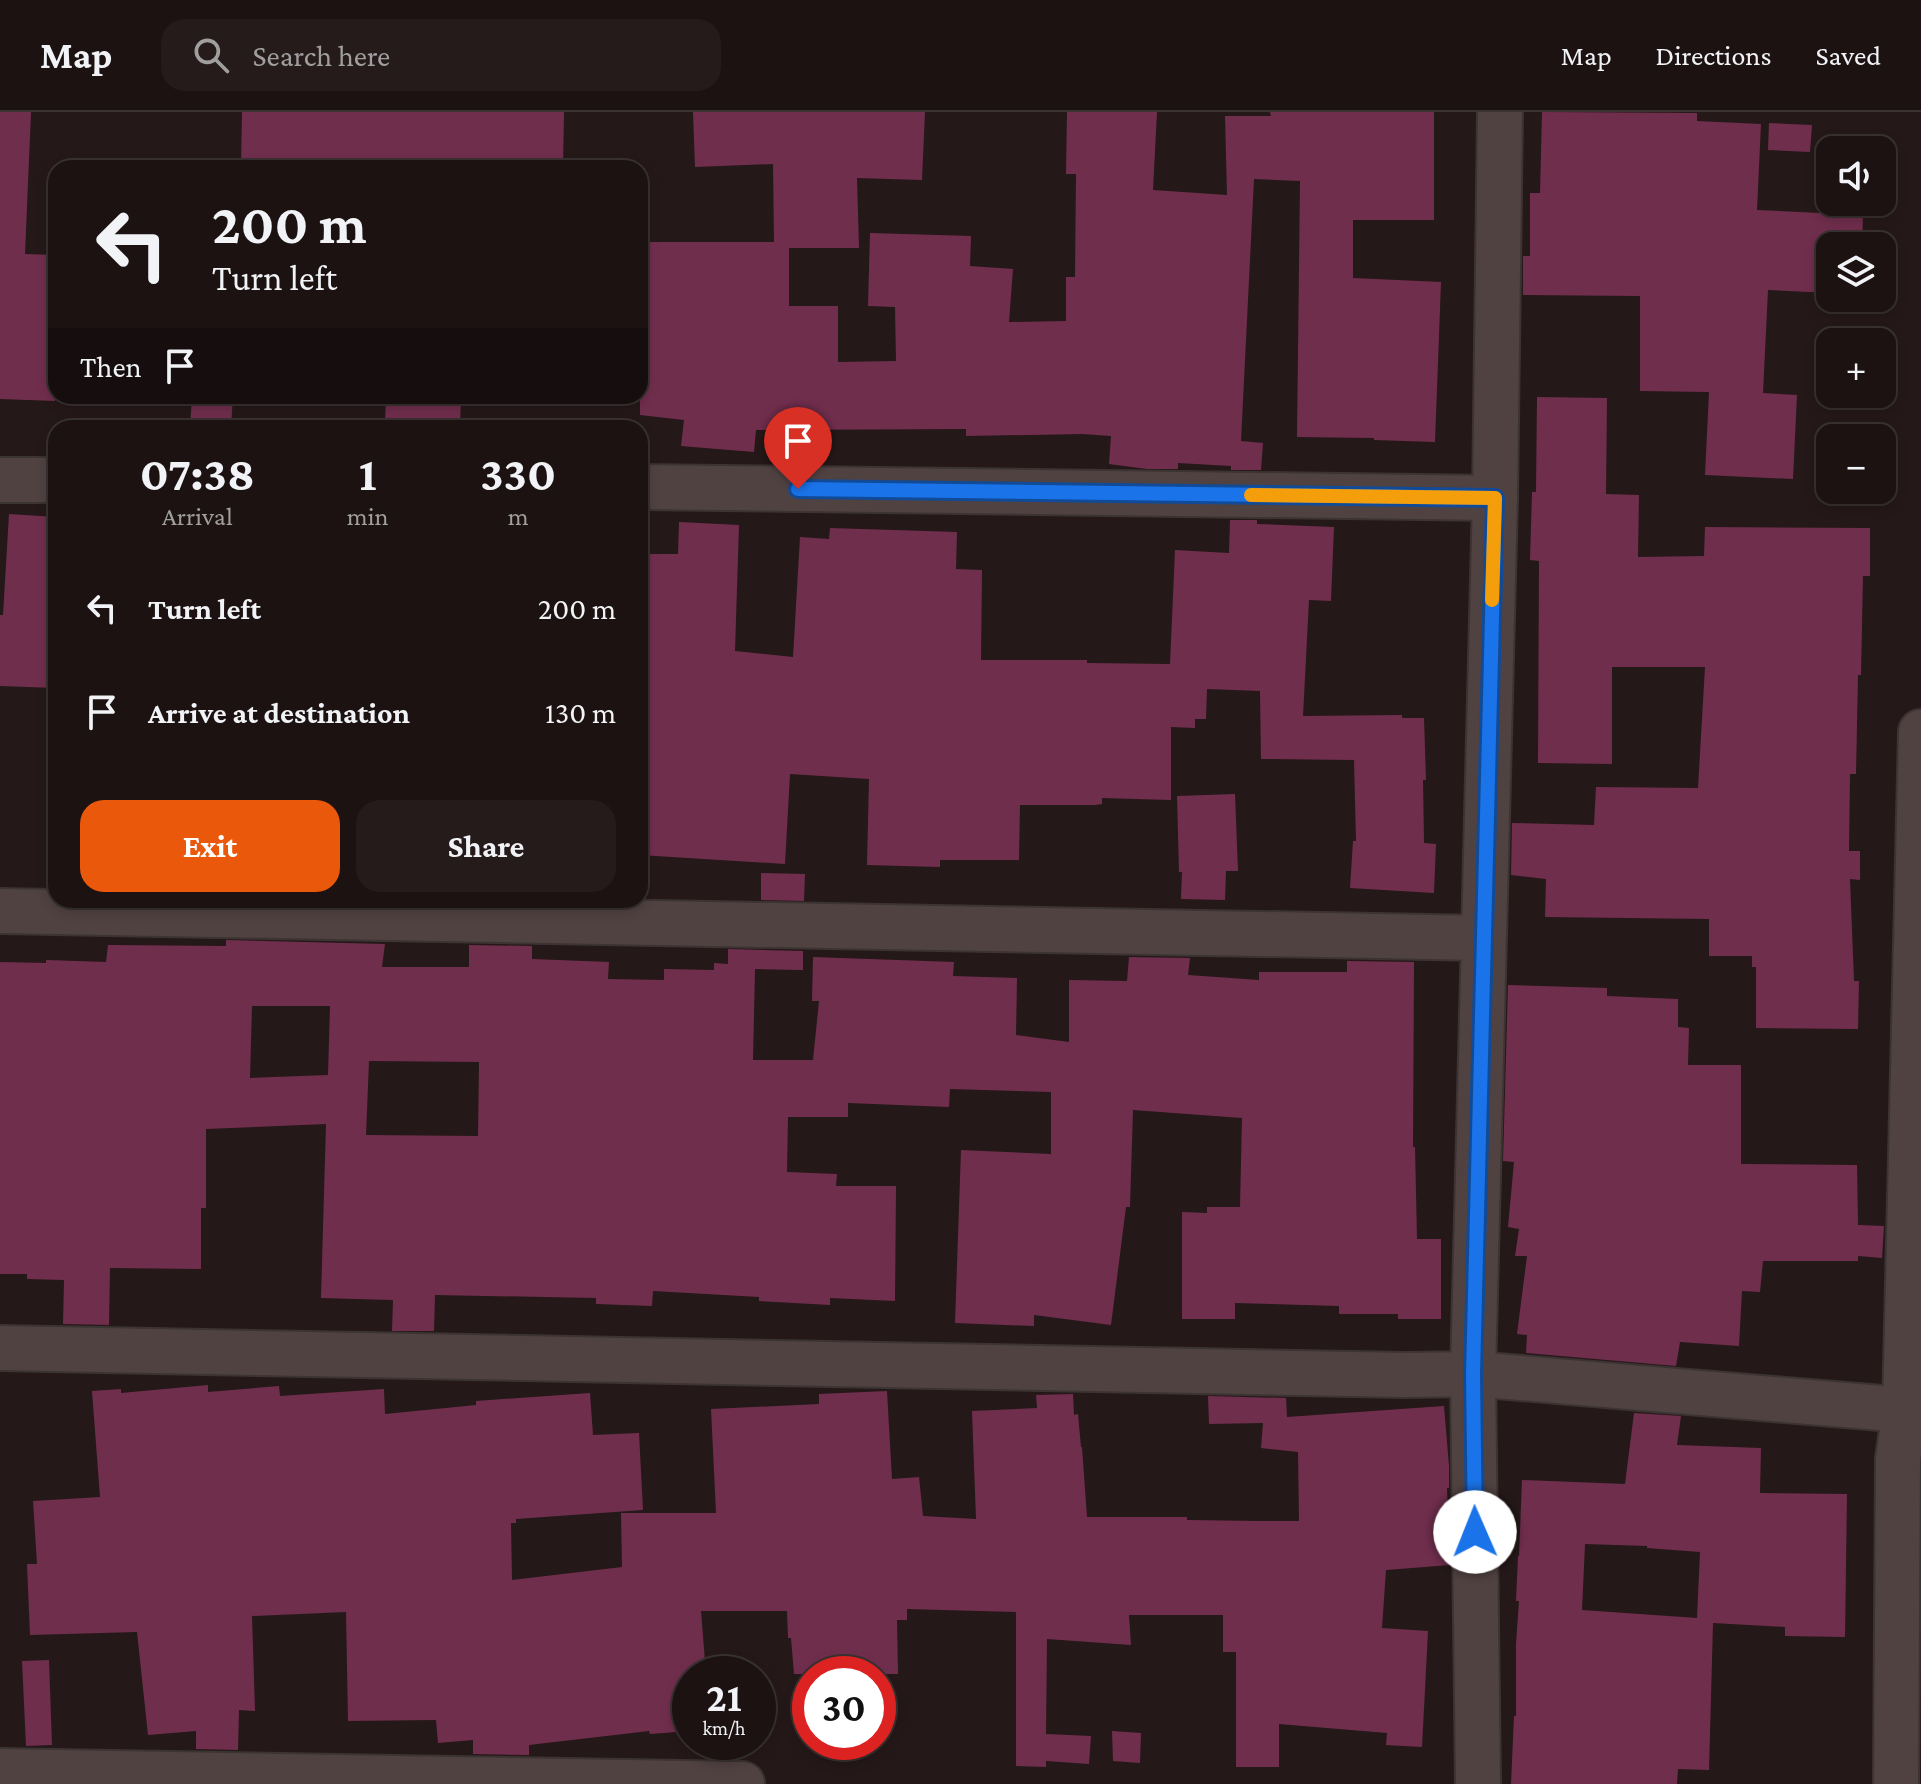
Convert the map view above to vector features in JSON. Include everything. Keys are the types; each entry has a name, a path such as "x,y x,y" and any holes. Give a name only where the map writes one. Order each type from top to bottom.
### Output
{"street":[{"path":"1478,1784 1473,1374 1495,498 1500,112"},
{"path":"0,480 48,480"},
{"path":"648,487 1495,498"},
{"path":"1896,1784 1910,1467 1905,1410 1921,732"},
{"path":"0,911 1484,938"},
{"path":"0,1348 1473,1374 1905,1410"},
{"path":"0,1771 742,1784"}],"building":[{"path":"0,112 31,112 25,254 48,255 48,401 0,399"},
{"path":"242,112 564,112 563,160 241,160"},
{"path":"693,112 925,112 922,180 857,178 859,248 789,248 789,306 838,306 838,362 896,361 895,307 868,306 870,233 971,236 970,266 1013,269 1009,322 1066,321 1066,277 1075,277 1076,174 1066,174 1067,112 1157,112 1153,190 1227,195 1225,116 1271,116 1270,112 1434,112 1434,220 1353,220 1353,278 1441,282 1435,442 1297,437 1300,181 1254,179 1241,441 1263,443 1261,470 1231,470 1231,466 1178,463 1178,469 1109,464 1111,436 966,436 966,429 756,430 754,452 681,446 684,420 640,415 640,404 648,404 648,242 774,242 773,164 695,167"},
{"path":"1542,112 1697,113 1697,121 1761,124 1757,210 1816,213 1816,216 1863,216 1862,232 1816,232 1816,292 1768,290 1763,393 1797,395 1793,479 1705,475 1709,392 1640,391 1640,296 1523,295 1523,256 1530,256 1530,193 1540,193"},
{"path":"1769,123 1812,125 1810,152 1768,150"},
{"path":"1537,397 1607,398 1606,494 1639,495 1638,557 1704,556 1705,527 1870,528 1870,576 1863,576 1856,774 1850,774 1849,851 1860,851 1860,880 1850,879 1854,981 1859,981 1858,1029 1756,1028 1756,967 1752,967 1752,956 1709,956 1709,919 1545,917 1546,879 1511,875 1512,823 1594,825 1596,787 1698,788 1705,667 1612,667 1612,764 1538,763 1539,561 1530,560 1532,492 1536,492"},
{"path":"192,404 232,404 232,420 190,420"},
{"path":"386,404 461,404 460,420 385,420"},
{"path":"9,514 48,516 48,688 0,686 0,615 3,615"},
{"path":"1230,520 1334,527 1331,601 1309,600 1303,716 1402,715 1402,718 1424,718 1424,843 1436,844 1434,893 1350,888 1353,841 1356,841 1354,760 1261,759 1260,691 1207,689 1206,719 1195,719 1195,728 1171,727 1171,800 1102,798 1102,804 1095,805 1020,805 1019,860 940,860 940,867 867,865 869,779 790,774 785,864 648,855 648,554 678,554 679,522 739,525 735,651 793,657 800,537 829,539 830,528 957,532 956,569 982,570 981,660 1170,664 1175,550 1229,553"},
{"path":"1235,794 1238,871 1226,871 1225,900 1181,899 1177,796"},
{"path":"761,873 805,874 804,901 761,900"},
{"path":"226,940 385,944 382,967 469,967 469,945 532,946 532,959 609,962 608,979 664,980 664,969 714,970 714,963 728,964 728,949 803,951 803,970 755,969 753,1060 813,1060 819,1001 812,1001 813,957 954,962 953,976 1017,978 1016,1035 1069,1042 1069,980 1127,981 1129,957 1190,958 1188,975 1259,980 1259,972 1347,972 1347,961 1414,962 1413,1147 1417,1239 1441,1239 1441,1319 1398,1319 1398,1314 1339,1314 1339,1306 1235,1303 1235,1319 1182,1319 1182,1212 1207,1213 1207,1207 1240,1207 1242,1118 1133,1110 1130,1207 1126,1207 1111,1325 1034,1315 1034,1326 955,1323 961,1150 1051,1154 1051,1092 950,1089 949,1107 848,1103 848,1117 788,1117 787,1172 837,1174 836,1186 896,1186 895,1301 830,1298 830,1305 653,1291 652,1306 596,1304 596,1298 435,1295 434,1331 392,1331 393,1300 321,1298 326,1124 206,1129 206,1208 201,1208 201,1269 110,1268 109,1325 63,1324 64,1280 27,1279 27,1274 0,1274 0,962 106,962 108,945 226,946","holes":["252,1006 330,1006 328,1075 250,1078","369,1061 479,1062 478,1136 366,1135"]},
{"path":"1508,985 1607,988 1607,996 1678,999 1678,1027 1689,1028 1688,1065 1741,1065 1741,1164 1857,1165 1858,1225 1884,1226 1882,1258 1858,1256 1858,1261 1763,1261 1760,1292 1742,1291 1739,1346 1680,1342 1676,1366 1526,1353 1527,1335 1517,1334 1527,1256 1515,1256 1519,1229 1508,1227 1514,1162 1503,1161"},
{"path":"208,1385 208,1392 279,1386 280,1396 384,1389 385,1414 476,1405 476,1401 590,1393 593,1435 639,1433 643,1510 516,1519 516,1523 511,1523 512,1580 622,1567 621,1513 716,1513 711,1409 819,1404 819,1394 887,1391 892,1479 919,1477 923,1516 976,1519 972,1411 1037,1408 1036,1395 1073,1394 1074,1415 1078,1414 1082,1447 1087,1517 1299,1521 1298,1452 1261,1448 1263,1423 1209,1424 1208,1396 1286,1398 1287,1417 1444,1406 1449,1466 1450,1565 1386,1570 1382,1628 1428,1631 1422,1747 1386,1745 1387,1733 1279,1724 1279,1767 1236,1767 1236,1652 1223,1652 1223,1615 1129,1615 1131,1645 1047,1639 1046,1734 1091,1736 1089,1764 1046,1761 1046,1767 1016,1766 1016,1612 907,1609 907,1620 897,1620 898,1674 896,1656 792,1656 787,1611 701,1611 705,1656 672,1656 672,1732 650,1734 649,1731 529,1745 529,1755 473,1754 473,1740 438,1743 436,1720 348,1721 346,1612 252,1616 255,1711 239,1710 238,1750 196,1749 196,1731 148,1735 137,1632 30,1635 27,1564 37,1564 33,1501 100,1497 92,1391 121,1389 121,1393"},
{"path":"1634,1413 1681,1416 1677,1445 1761,1448 1760,1493 1847,1494 1845,1637 1785,1636 1785,1627 1713,1623 1709,1770 1678,1769 1677,1784 1511,1784 1516,1716 1519,1601 1516,1601 1522,1480 1625,1484","holes":["1585,1544 1700,1552 1697,1618 1582,1610"]},
{"path":"49,1660 52,1745 26,1746 22,1661"},
{"path":"1112,1731 1141,1733 1140,1763 1113,1761"}],"slow traffic":[{"path":"1251,495 1495,498 1492,600"}],"route":[{"path":"798,489 1495,498 1473,1374 1475,1532"}]}
